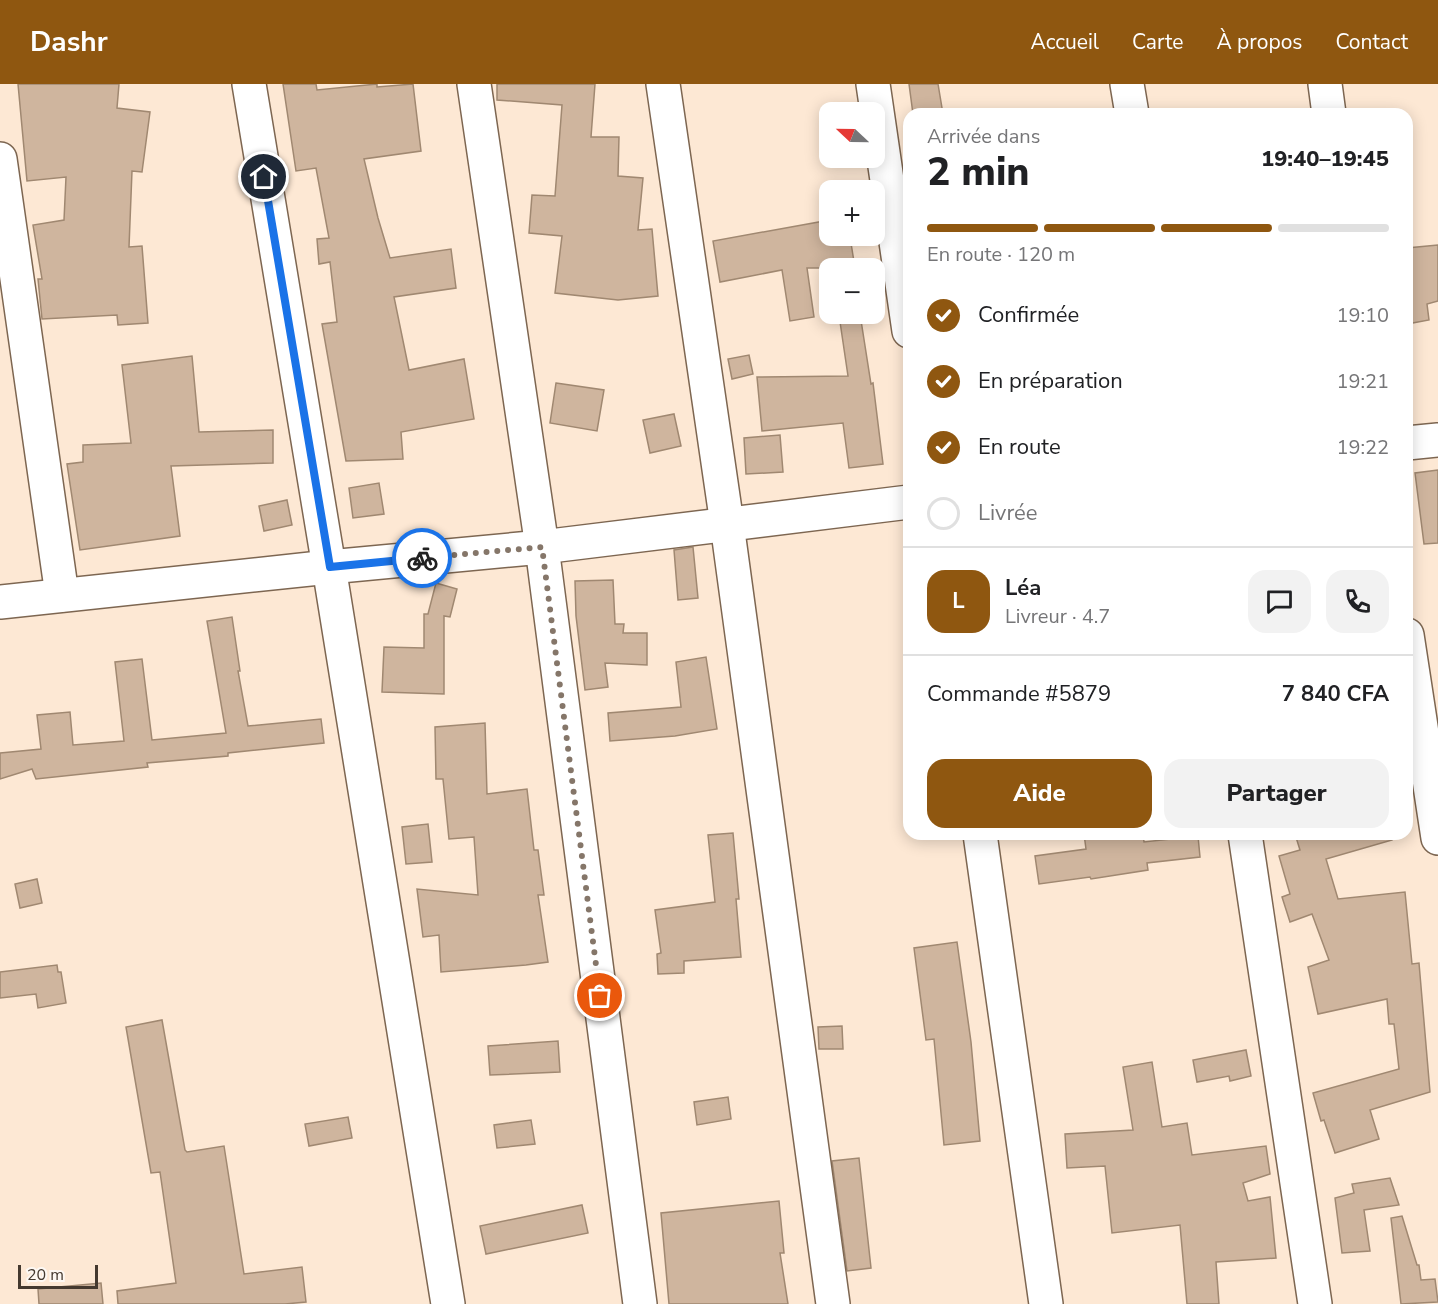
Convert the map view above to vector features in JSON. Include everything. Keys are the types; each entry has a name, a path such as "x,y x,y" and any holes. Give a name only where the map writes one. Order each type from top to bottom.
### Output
{"street":[{"path":"249,84 330,567 448,1304"},
{"path":"474,84 542,547 640,1304"},
{"path":"663,84 727,524 833,1304"},
{"path":"873,84 903,290"},
{"path":"1127,84 1131,108"},
{"path":"1324,84 1328,108"},
{"path":"0,159 62,594"},
{"path":"1413,442 1438,440"},
{"path":"0,602 542,547 903,503"},
{"path":"1413,674 1438,838"},
{"path":"981,840 1046,1304"},
{"path":"1246,840 1315,1304"}],"building":[{"path":"18,84 119,84 117,108 150,112 142,172 132,171 129,247 142,246 148,323 118,325 117,315 42,319 38,279 42,279 33,225 64,220 66,177 27,181"},
{"path":"283,84 316,84 317,90 377,84 377,87 413,84 421,151 364,159 390,258 451,249 456,288 394,297 409,370 464,359 474,419 401,432 403,459 346,461 322,324 337,322 330,262 319,264 317,239 329,238 316,168 296,171"},
{"path":"497,84 595,84 591,137 619,137 618,176 643,178 638,230 652,229 658,296 618,300 555,293 562,236 529,233 532,195 555,196 562,105 497,100"},
{"path":"909,84 938,84 942,108 912,108"},
{"path":"819,222 819,246 851,246 853,258 819,258 819,268 807,268 814,317 790,321 782,270 720,282 713,241"},
{"path":"1438,245 1438,301 1427,304 1429,320 1413,323 1413,247"},
{"path":"840,324 862,324 871,384 873,383 883,464 849,468 843,423 762,431 757,377 848,376"},
{"path":"749,355 753,374 732,379 728,359"},
{"path":"192,356 199,432 273,430 273,463 171,466 180,536 80,550 67,464 83,462 83,445 131,443 122,365"},
{"path":"556,383 604,390 597,431 550,423"},
{"path":"674,414 681,446 650,453 643,420"},
{"path":"780,435 783,472 746,474 744,438"},
{"path":"1438,470 1438,543 1424,544 1415,473"},
{"path":"379,483 384,514 353,518 349,488"},
{"path":"287,500 292,525 264,531 259,506"},
{"path":"693,547 698,598 678,600 674,550"},
{"path":"613,580 615,624 624,624 623,633 647,633 647,665 605,663 608,687 585,690 576,616 575,581"},
{"path":"436,583 457,589 450,617 444,616 444,694 382,692 384,647 424,648 424,614 428,614"},
{"path":"232,617 240,671 238,671 248,726 321,719 324,743 228,753 228,756 147,763 148,767 36,779 32,769 0,779 0,753 41,749 37,715 70,712 73,745 124,741 115,662 142,659 152,740 226,733 207,621"},
{"path":"706,657 717,729 675,736 610,741 608,713 681,707 676,662"},
{"path":"485,723 487,794 527,789 534,850 538,850 544,895 538,895 548,962 441,972 439,935 423,937 417,889 478,895 474,837 449,839 443,779 436,779 435,727"},
{"path":"428,824 432,862 406,864 402,827"},
{"path":"733,833 741,957 684,961 684,973 658,974 657,954 661,953 655,910 715,902 708,835"},
{"path":"1085,840 1144,840 1144,842 1198,840 1200,857 1147,863 1148,870 1039,884 1035,856 1086,849"},
{"path":"1297,840 1392,840 1326,859 1338,899 1405,892 1412,964 1419,963 1430,1092 1370,1110 1379,1139 1335,1153 1324,1120 1321,1121 1313,1093 1399,1069 1394,1024 1389,1024 1387,999 1318,1014 1308,967 1329,960 1312,914 1290,922 1282,897 1290,894 1279,856 1300,850"},
{"path":"37,879 42,903 20,908 15,884"},
{"path":"957,942 971,1042 980,1141 944,1145 934,1039 926,1040 914,948"},
{"path":"57,965 58,972 61,972 66,1003 38,1008 36,994 0,998 0,972"},
{"path":"162,1020 185,1150 187,1152 224,1146 244,1274 302,1267 306,1302 118,1304 117,1291 176,1283 160,1172 151,1173 126,1027"},
{"path":"842,1026 843,1049 819,1049 818,1027"},
{"path":"558,1041 560,1072 490,1075 488,1046"},
{"path":"1246,1050 1251,1076 1230,1081 1229,1076 1197,1082 1193,1060"},
{"path":"1152,1062 1162,1127 1187,1123 1192,1155 1266,1146 1270,1174 1243,1183 1248,1201 1270,1197 1276,1258 1216,1262 1219,1304 1187,1304 1180,1225 1112,1233 1105,1166 1067,1168 1065,1134 1133,1130 1123,1067"},
{"path":"728,1097 731,1119 697,1125 694,1102"},
{"path":"348,1117 352,1138 309,1146 305,1124"},
{"path":"531,1120 535,1144 497,1148 494,1125"},
{"path":"859,1158 871,1268 847,1271 832,1161"},
{"path":"1390,1178 1399,1205 1364,1210 1370,1251 1342,1253 1335,1198 1354,1193 1352,1184"},
{"path":"779,1201 784,1253 780,1253 788,1304 669,1304 661,1213"},
{"path":"582,1205 588,1233 486,1254 480,1226"},
{"path":"1402,1216 1417,1265 1419,1265 1421,1280 1435,1279 1438,1302 1401,1304 1391,1218"},
{"path":"101,1283 103,1304 39,1304 38,1289"}],"way so far":[{"path":"422,558 542,547 600,996"}],"route":[{"path":"264,177 330,567 422,558"}]}
